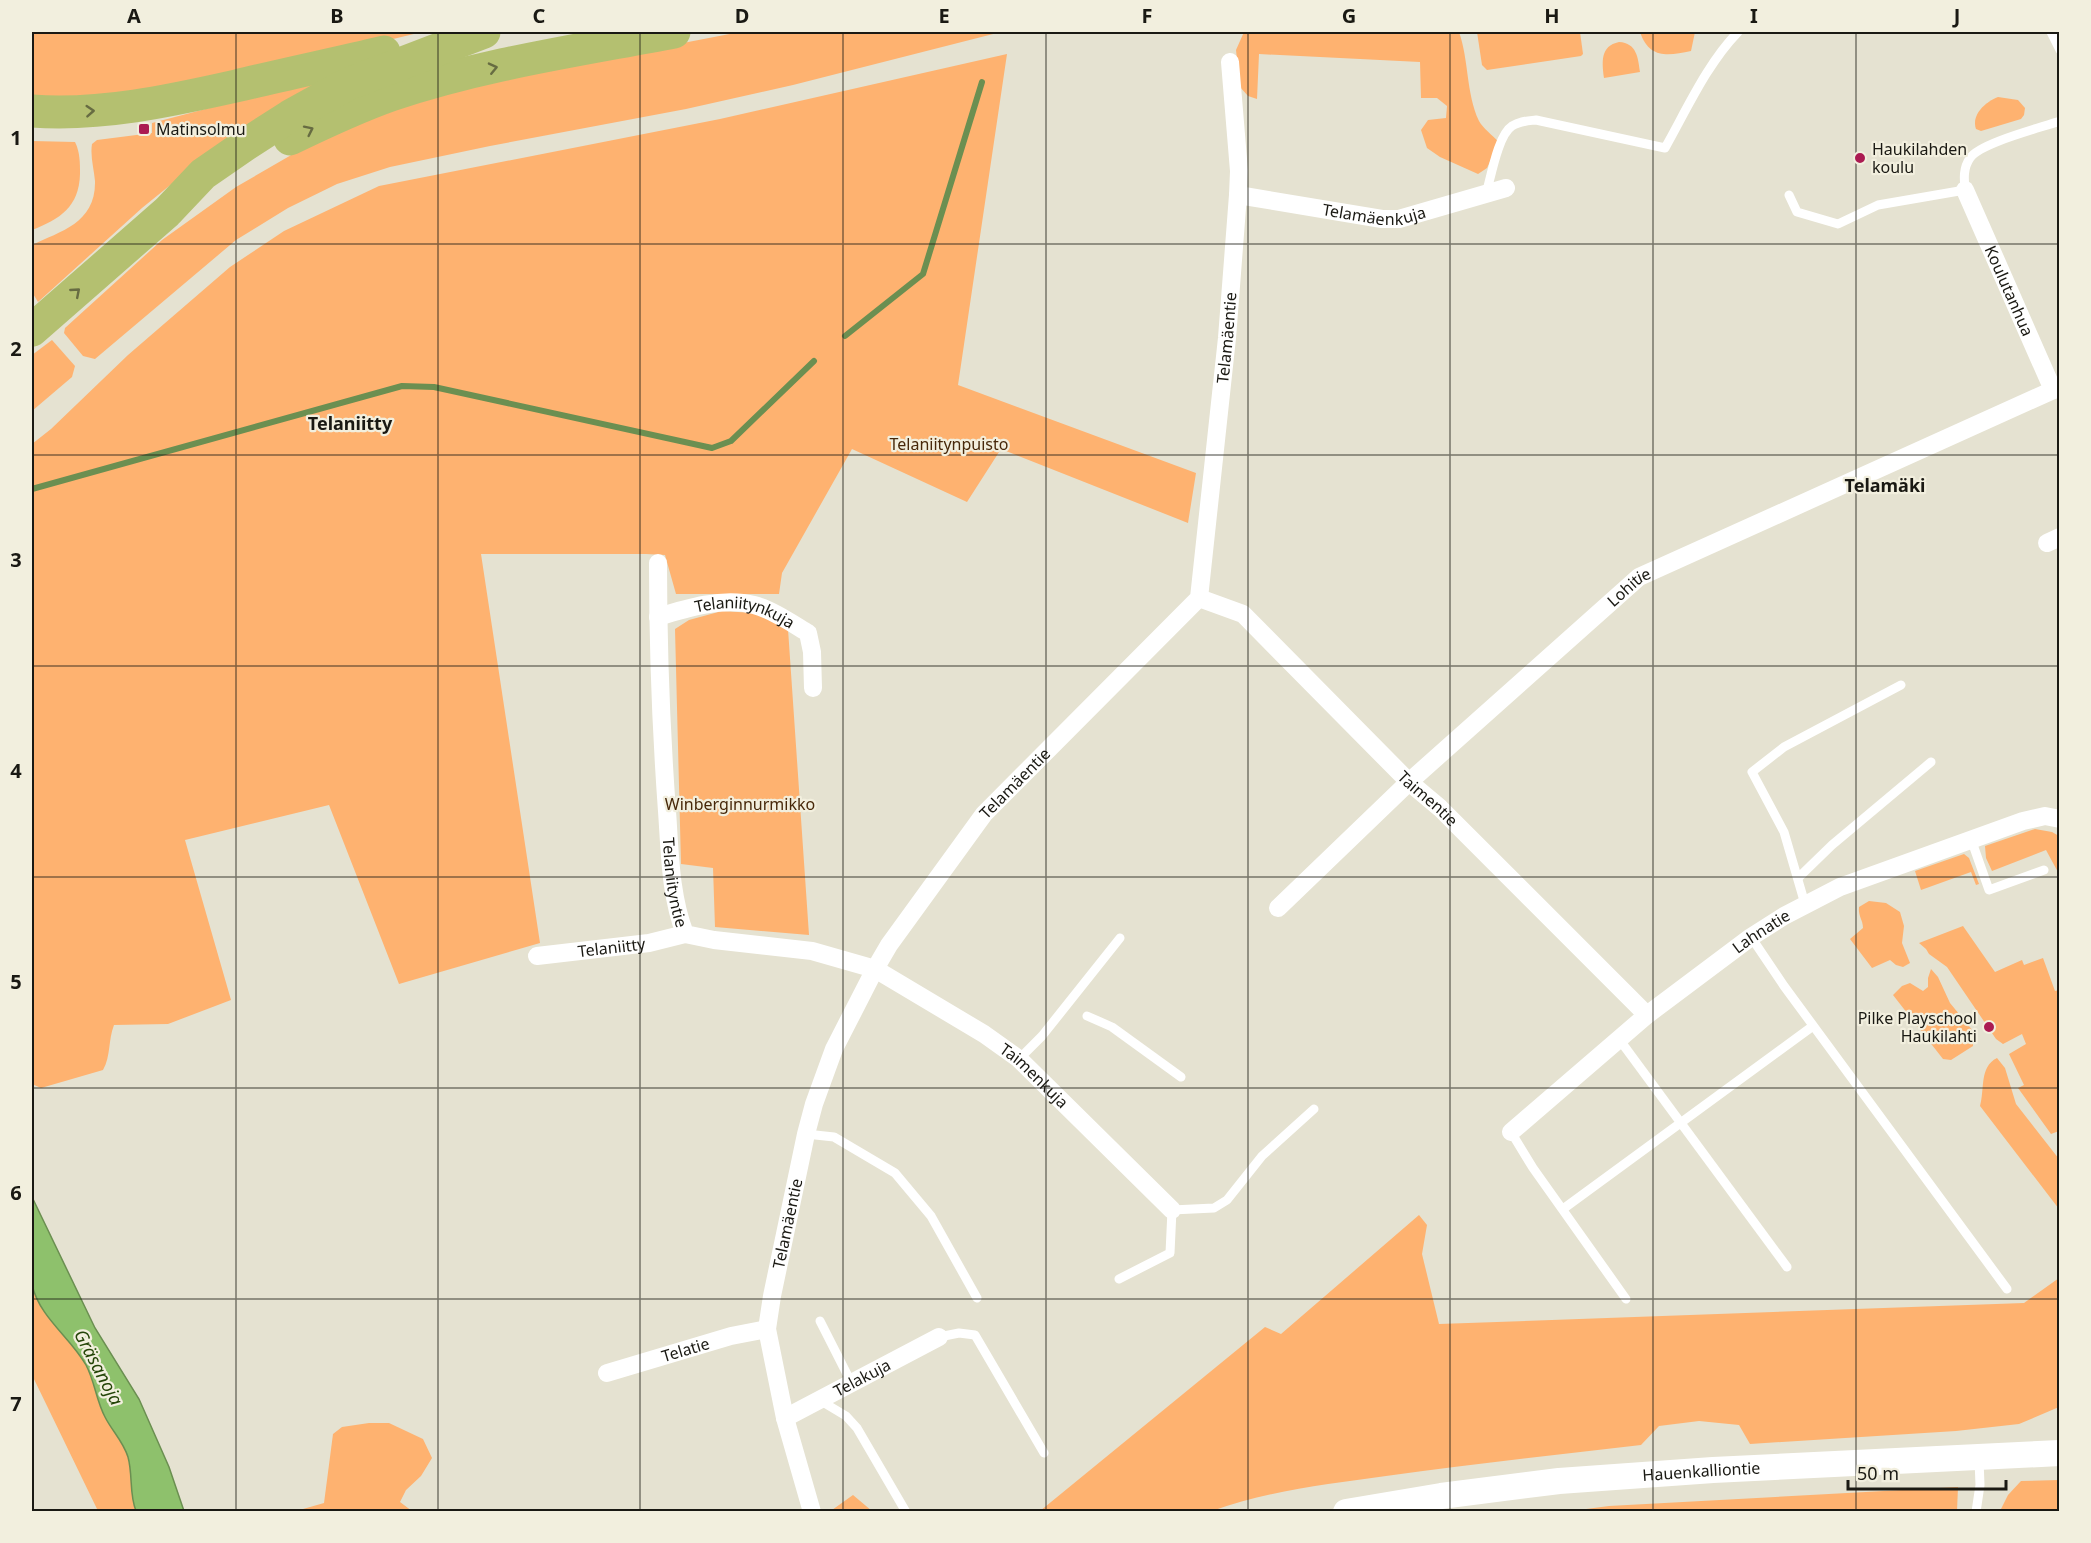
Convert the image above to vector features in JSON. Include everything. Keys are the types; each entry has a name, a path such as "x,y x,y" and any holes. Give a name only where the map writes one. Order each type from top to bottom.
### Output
{"highway":[{"path":"32,111 57,113 102,110 174,100 477,32"},
{"path":"32,330 167,212 203,174 290,116 348,84 484,32"},
{"path":"167,212 277,146 332,119 391,96 447,79 526,60 674,32"}],"main road":[{"name":"Hauenkalliontie","path":"1346,1512 1441,1496 1559,1481 1713,1470 2060,1453"}],"street":[{"name":"Telamäentie","path":"812,1512 785,1418 767,1329 806,1134 834,1049 874,969 984,814 1199,597 1227,338 1238,195 1239,171 1230,62"},
{"name":"Telamäenkuja","path":"1238,195 1382,219 1399,219 1506,188"},
{"name":"Koulutanhua","path":"1965,190 2056,389"},
{"name":"Lohitie","path":"1278,908 1409,782 1639,576 2056,389"},
{"name":"Telaniityntie","path":"658,563 663,750 672,884 678,916 685,934 714,940 812,951 874,969"},
{"name":"Taimentie","path":"1199,597 1244,614 1409,782 1440,808 1647,1015"},
{"name":"Telaniitynkuja","path":"658,617 684,609 726,602 755,605 808,633 812,652 813,688"},
{"name":"Lahnatie","path":"1511,1132 1647,1015 1751,937 1805,904 1840,887 2023,821 2045,816 2060,819"},
{"name":"Telaniitty","path":"537,956 649,943 685,934"},
{"name":"Taimenkuja","path":"874,969 984,1034 1019,1059 1172,1210"},
{"name":"Telatie","path":"607,1373 732,1336 767,1329"},
{"name":"Telakuja","path":"785,1418 939,1337"}],"lane":[{"path":"1486,194 1502,139 1510,127 1522,121 1536,120 1665,148 1708,71 1738,32"},
{"path":"2051,32 2060,50"},
{"path":"1789,195 1797,212 1838,224 1878,205 1965,190 1964,173 1967,165 1970,158 1982,147 2060,121"},
{"path":"1805,904 1784,832 1752,772 1784,747 1901,686"},
{"path":"1798,878 1832,845 1931,762"},
{"path":"1971,839 1989,890 2044,870"},
{"path":"1751,937 1813,1026 2007,1289"},
{"path":"1019,1059 1042,1036 1120,938"},
{"path":"1087,1016 1112,1027 1181,1077"},
{"path":"1563,1209 1813,1026"},
{"path":"1618,1039 1787,1267"},
{"path":"1119,1280 1170,1253 1172,1210 1214,1208 1227,1200 1262,1156 1314,1109"},
{"path":"1511,1132 1533,1168 1626,1299"},
{"path":"806,1134 834,1137 895,1173 931,1216 977,1298"},
{"path":"819,1321 852,1384"},
{"path":"939,1337 959,1334 975,1335 1044,1453"},
{"path":"821,1401 846,1416 857,1428 906,1512"},
{"path":"1976,1512 1980,1485 1979,1457"}],"green space":[{"path":"32,32 422,32 216,82 32,102"},
{"path":"740,32 1001,32 793,85 686,109 390,167 337,184 288,208 236,240 95,359 83,356 64,333 65,328 162,240 236,187 293,154 381,114 497,79"},
{"path":"1244,32 1459,32 1479,121 1499,142 1487,168 1478,174 1440,157 1427,148 1421,130 1428,120 1446,118 1447,106 1437,98 1421,98 1420,62 1259,54 1257,99 1248,96 1240,87 1236,50"},
{"path":"1477,32 1580,32 1583,54 1487,70 1482,65"},
{"path":"1640,32 1695,32 1691,51 1660,54 1649,47"},
{"path":"1619,42 1630,45 1636,52 1640,72 1604,78 1605,51"},
{"name":"Telaniitynpuisto","path":"1007,54 958,385 1196,473 1188,523 1001,449 967,502 852,449 782,573 779,594 676,594 665,555 481,554 540,943 399,984 329,805 185,840 231,1000 168,1024 114,1025 103,1070 41,1088 32,1084 32,444 51,429 128,355 230,267 284,231 379,186 720,119"},
{"path":"343,73 211,152 142,208 38,302 32,292 32,245 75,224 90,207 95,181 92,144 97,140 152,133 152,123"},
{"path":"1998,97 2018,100 2025,108 2024,115 2021,119 1981,131 1976,129 1977,114 1988,102"},
{"path":"32,141 75,142 79,154 80,174 76,195 66,210 51,221 32,230"},
{"path":"52,340 75,366 72,377 32,411 32,355"},
{"name":"Winberginnurmikko","path":"722,611 754,613 788,629 809,935 715,927 713,868 681,864 675,629 689,620"},
{"path":"2035,829 2052,832 2059,836 2059,874 2046,850 1992,871 1986,858 1985,846"},
{"path":"1964,854 1969,858 1979,884 1976,885 1971,872 1921,890 1915,871"},
{"path":"1869,901 1886,903 1900,912 1904,926 1902,943 1910,963 1903,967 1890,960 1872,968 1850,939 1863,928 1859,907"},
{"path":"1963,926 1995,972 2022,960 2024,965 2043,958 2055,991 2059,990 2059,1131 2051,1134 2018,1088 2024,1085 2009,1054 2026,1044 2022,1034 2003,1044 1996,1039 1947,967 1929,954 1919,943"},
{"path":"1931,969 1938,977 1950,1003 1973,1031 1973,1046 1951,1060 1943,1059 1893,995 1902,986 1910,983 1923,991 1928,987"},
{"path":"1997,1058 2005,1068 2016,1104 2059,1159 2059,1209 1980,1106 1987,1067"},
{"path":"1419,1215 1427,1225 1422,1254 1439,1324 2024,1303 2059,1278 2059,1407 2019,1424 1956,1431 1750,1444 1739,1425 1699,1421 1659,1426 1641,1445 1320,1485 1254,1498 1212,1511 1040,1511 1265,1327 1281,1334"},
{"path":"32,1286 42,1308 80,1355 89,1371 102,1411 128,1457 132,1498 136,1511 98,1511 32,1375"},
{"path":"389,1423 423,1439 432,1458 421,1476 406,1490 400,1502 412,1511 268,1511 303,1509 324,1503 333,1434 342,1427"},
{"path":"2059,1480 2059,1511 2000,1511 2008,1495 2021,1481"},
{"path":"1958,1487 1957,1511 1571,1511 1609,1506"},
{"path":"853,1495 872,1511 832,1511 832,1510"}],"water":[{"name":"Gräsanoja","path":"32,1197 95,1328 139,1399 169,1467 184,1511 136,1511 132,1498 126,1451 102,1411 86,1365 48,1317 32,1285"}],"waterway":[{"path":"845,336 923,274 982,82"},
{"path":"32,489 402,386 434,387 712,448 731,441 814,361"}],"place":[{"name":"Matinsolmu","path":"144,129"},
{"name":"Haukilahden koulu","path":"1860,158"},
{"name":"Pilke Playschool Haukilahti","path":"1989,1027"}],"district":[{"name":"Telaniitty","path":"350,423"},
{"name":"Telamäki","path":"1885,485"}]}
